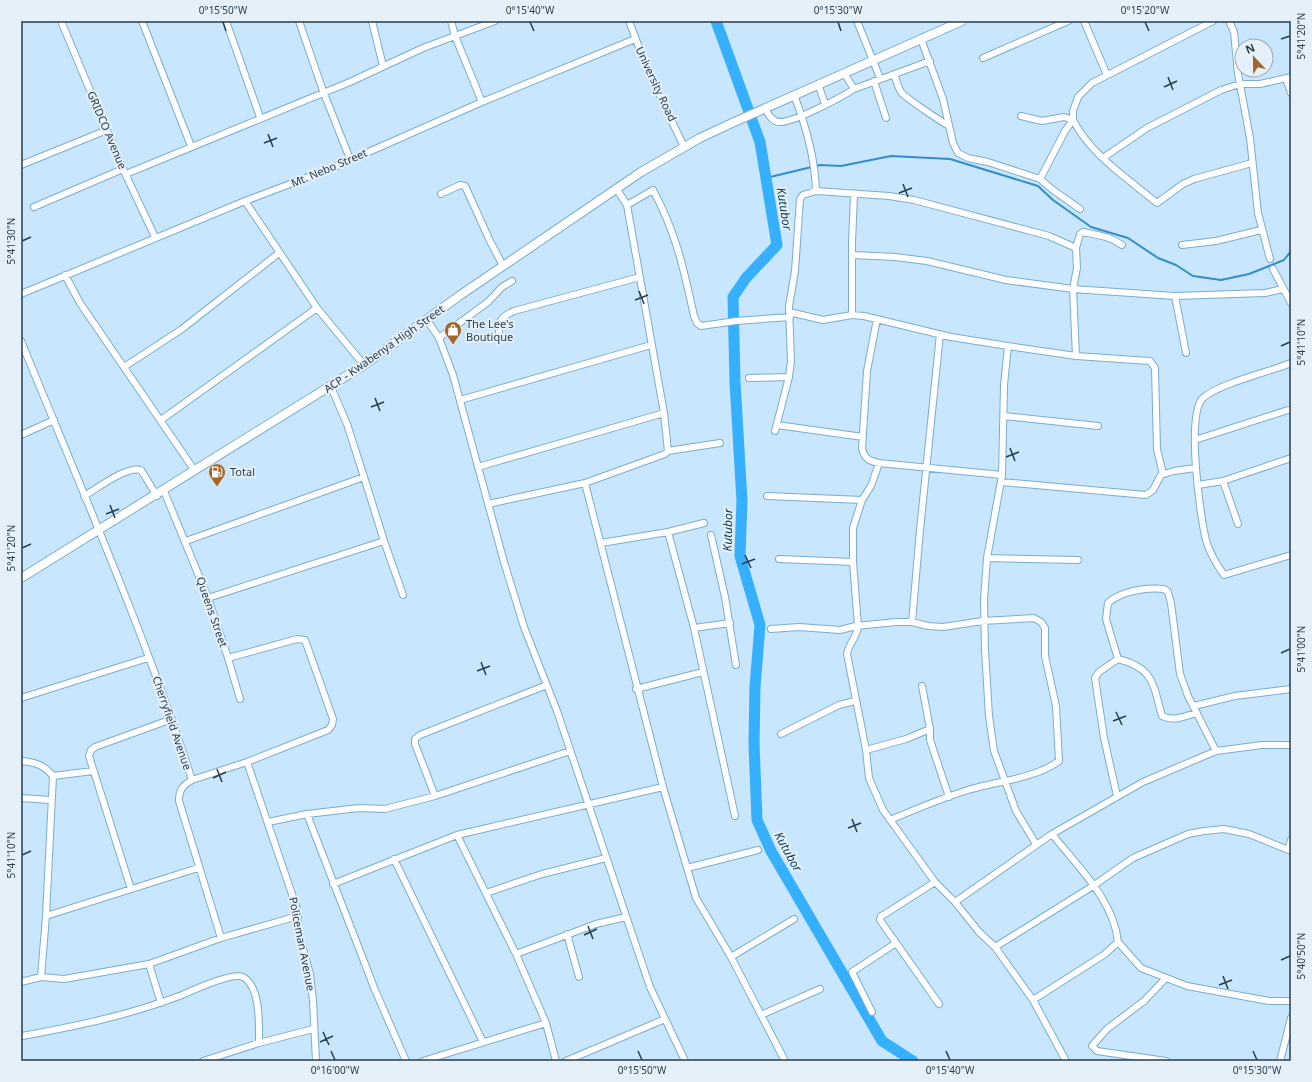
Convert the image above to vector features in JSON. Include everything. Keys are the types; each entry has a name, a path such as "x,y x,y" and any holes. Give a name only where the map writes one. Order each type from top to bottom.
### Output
{"main road":[{"name":"ACP - Kwabenya High Street","path":"21,578 364,366 427,320 616,188 684,147 744,117 962,21"}],"street":[{"name":"GRIDCO Avenue","path":"61,21 124,172 155,237"},
{"path":"142,21 191,146"},
{"path":"226,21 260,117"},
{"path":"299,21 323,91 350,159"},
{"path":"372,21 383,66"},
{"path":"451,21 455,36 482,102"},
{"path":"34,207 191,146 323,91 350,82 383,66 495,21"},
{"name":"University Road","path":"629,21 635,39 684,147"},
{"path":"857,21 880,78"},
{"path":"983,58 1068,21"},
{"path":"1084,21 1107,75"},
{"path":"1213,21 1092,83 1078,97 1073,111 1073,120 1078,131 1094,150 1156,204 1183,184 1194,179 1252,163"},
{"path":"1229,21 1234,32 1240,84 1250,138 1261,230 1270,259"},
{"name":"Mt. Nebo Street","path":"21,294 155,237 330,169 482,102 635,39"},
{"path":"921,39 943,99 955,148 961,156 1040,179 1080,209"},
{"path":"764,108 773,120 780,122 802,116 854,89 880,78 930,61"},
{"path":"844,73 854,89"},
{"path":"894,74 901,92 906,98 926,110 934,118 950,126"},
{"path":"1103,158 1143,131 1187,106 1222,90 1240,84 1260,84 1289,78 1291,93"},
{"path":"874,81 886,118"},
{"path":"818,84 825,104"},
{"path":"794,95 802,116 814,163 816,190"},
{"path":"1021,116 1042,121 1064,117 1073,120"},
{"path":"1040,179 1065,130 1073,120"},
{"path":"21,165 107,130"},
{"path":"441,194 460,185 465,186 490,241 504,266"},
{"path":"616,188 627,206 664,413 668,451"},
{"path":"627,206 652,190 666,214 682,258 697,323 701,326 789,315 822,320 852,315 877,319 940,334 1008,346 1076,356 1140,360 1153,364 1155,368 1157,449 1163,474"},
{"path":"864,437 776,428 789,377 789,315 795,271 800,199 803,195 816,190 854,195 888,196 914,200 1049,236 1076,248"},
{"path":"852,315 854,195"},
{"path":"245,201 317,308 364,366"},
{"path":"1182,246 1216,241 1261,230"},
{"path":"1076,356 1073,289 1077,268 1076,248 1080,234 1083,232 1107,237 1122,245"},
{"path":"124,367 182,328 279,253"},
{"path":"852,255 895,257 927,262 1006,280 1073,289 1175,296 1265,293 1283,290"},
{"path":"1273,269 1291,303"},
{"path":"65,275 80,303 195,471"},
{"path":"498,338 499,321 507,314 640,277"},
{"path":"439,338 488,302 502,288 512,281"},
{"path":"1175,296 1186,353"},
{"path":"161,420 317,308"},
{"path":"877,319 867,371 864,437 862,449 864,456 868,460 879,463 1002,475"},
{"path":"427,320 439,338 460,400 488,504 524,627 547,684 650,987 685,1061"},
{"path":"912,622 940,334"},
{"name":"Cherryfield Avenue","path":"21,341 98,530 172,719 192,780 184,784 179,791 179,801 198,868 221,938"},
{"path":"460,400 651,345"},
{"path":"1008,346 1002,475 987,558 983,621 989,716 994,751 1016,811 1036,844"},
{"path":"1291,363 1222,387 1204,397 1198,407 1195,440 1195,468 1205,539 1224,575 1291,555"},
{"path":"749,378 789,377"},
{"path":"331,387 347,424 384,541 403,595"},
{"path":"1195,440 1288,410"},
{"path":"478,467 664,413"},
{"path":"1004,416 1098,426"},
{"path":"21,435 54,420"},
{"path":"488,504 585,483 668,451 720,443"},
{"path":"1198,486 1223,481 1291,458"},
{"path":"879,463 871,486 862,500 853,528 853,562 858,626 857,633 849,646 847,654 870,778 876,796 890,820 935,882 955,902 978,932 995,947 1033,1000 1066,1061"},
{"path":"1001,482 1146,495 1154,490 1158,479 1163,474 1195,468"},
{"name":"Queens Street","path":"84,496 125,472 136,469 141,470 160,493 186,541 208,598 228,658 297,639 305,640 333,719 332,726 328,730 247,762 192,780"},
{"path":"186,541 364,477"},
{"path":"1223,481 1238,524"},
{"path":"585,483 636,689 696,898 731,957 785,1061"},
{"path":"767,496 862,500"},
{"path":"601,543 668,532 704,523"},
{"path":"668,532 694,628 702,672 735,816"},
{"path":"712,535 730,623 736,665"},
{"path":"208,598 384,541"},
{"path":"987,558 1078,560"},
{"path":"779,559 853,562"},
{"path":"1118,659 1106,619 1108,603 1115,596 1144,590 1164,589 1168,592 1171,604 1180,674 1188,696 1216,751"},
{"path":"771,629 799,627 835,630 858,626 912,622 928,626 943,627 983,621 1034,618 1041,622 1045,628 1045,656 1056,706 1059,761 1053,765 1025,776 1005,780 949,797 890,820"},
{"path":"694,628 730,623"},
{"path":"21,698 148,658"},
{"path":"228,658 240,699"},
{"path":"1118,659 1137,665 1149,676 1162,716 1168,719 1175,719 1197,713"},
{"path":"1117,796 1104,738 1095,678 1099,672 1118,659"},
{"path":"636,689 702,672"},
{"path":"435,796 415,744 415,738 547,684"},
{"path":"922,686 930,729 930,740 949,797"},
{"path":"1194,706 1235,696 1291,689"},
{"path":"781,734 839,705 855,701"},
{"path":"131,889 89,756 91,750 95,747 172,719"},
{"path":"866,750 906,739 930,729"},
{"path":"955,902 1036,844 1143,782 1216,751 1262,745 1291,745"},
{"path":"268,822 307,814 359,808 385,809 435,796 570,751"},
{"path":"21,761 33,762 46,767 53,776 50,800 46,916 41,977"},
{"name":"Policeman Avenue","path":"247,762 295,901 298,916 298,931 310,974 316,1061"},
{"path":"53,776 93,771"},
{"path":"333,884 457,835 663,787"},
{"path":"21,798 50,800"},
{"path":"307,814 333,884 406,1061"},
{"path":"995,947 1093,886 1133,858 1188,834 1224,829 1249,834 1289,850 1291,840"},
{"path":"1052,834 1093,886 1112,918 1118,942 1141,968 1187,986 1269,1001 1291,1001"},
{"path":"457,835 516,954 546,1023 556,1061"},
{"path":"687,868 758,850"},
{"path":"486,893 542,874 606,858"},
{"path":"394,859 482,1042"},
{"path":"46,916 198,868"},
{"path":"935,882 881,916 880,920 940,1004"},
{"path":"21,982 41,977 64,979 149,964 221,938 298,916"},
{"path":"516,954 596,924 626,918"},
{"path":"731,957 794,919"},
{"path":"567,934 579,977"},
{"path":"1033,1000 1105,954 1118,942"},
{"path":"872,1012 852,972 896,943"},
{"path":"149,964 161,1003"},
{"path":"22,1036 69,1028 127,1014 234,976 242,976 248,981 254,990 259,1018 259,1043"},
{"path":"1166,978 1144,1001 1107,1029 1092,1046 1097,1051 1166,1061"},
{"path":"761,1015 820,989"},
{"path":"1280,1061 1291,1018"},
{"path":"569,1061 664,1019"},
{"path":"423,1061 546,1023"},
{"path":"203,1061 259,1043 313,1029"}],"waterway":[{"name":"Kutubor","path":"716,21 760,142 777,245 746,278 733,297 735,382 742,501 740,556 760,625 755,687 754,744 757,820 771,851 882,1041 913,1061"},
{"path":"766,178 820,165 841,166 891,156 950,159 1038,186 1053,200 1091,227 1128,238 1158,258 1176,265 1193,276 1221,280 1249,274 1284,260 1291,251"}],"place":[{"name":"The Lee's Boutique","path":"453,345"},
{"name":"Total","path":"217,487"}]}
